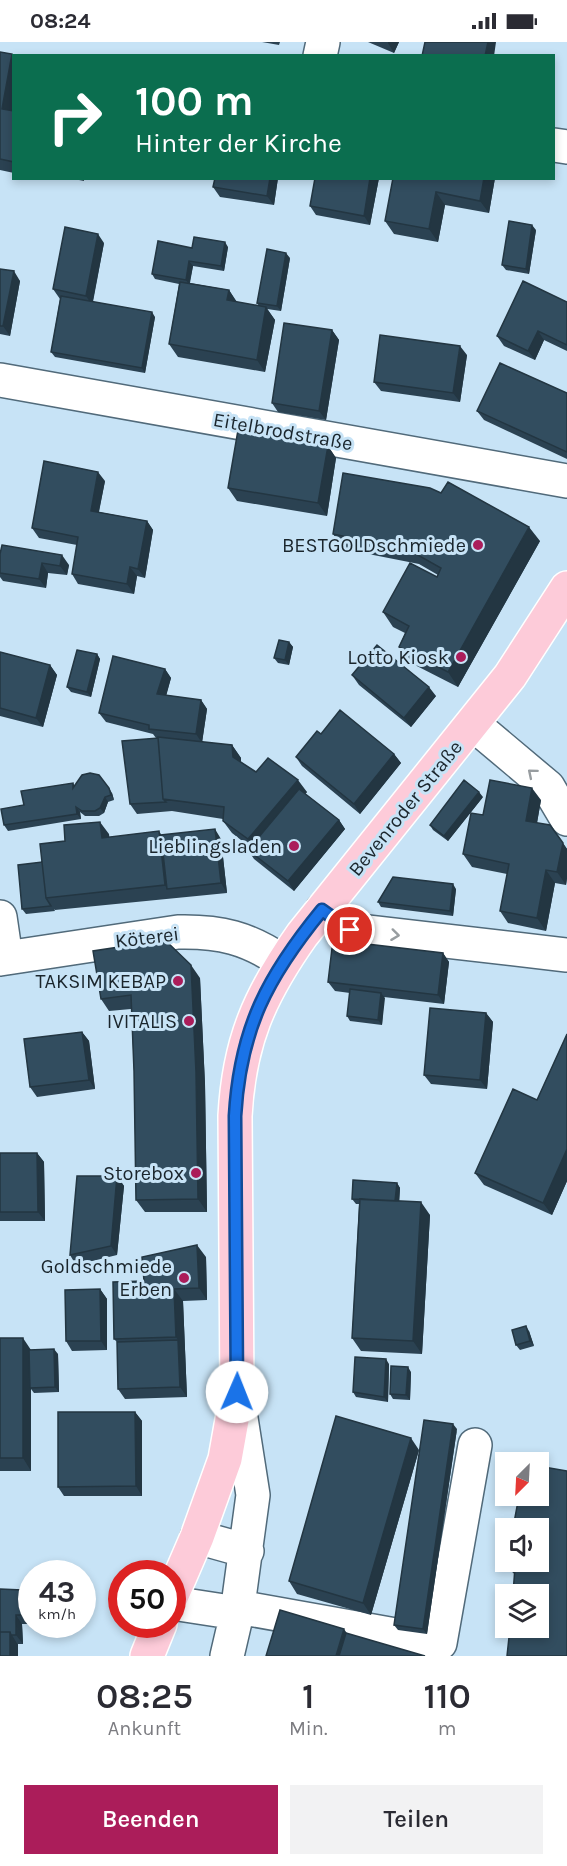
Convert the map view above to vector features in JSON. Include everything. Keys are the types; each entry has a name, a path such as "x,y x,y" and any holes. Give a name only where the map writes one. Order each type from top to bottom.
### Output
{"main road":[{"name":"Bevenroder Straße","path":"186,1562 225,1459 237,1392 235,1116 237,1081 244,1046 255,1016 283,962 510,676 567,588"},
{"path":"147,1656 154,1638"}],"street":[{"name":"Eitelbrodstraße","path":"0,380 567,481"},
{"path":"473,724 548,787 567,819"},
{"path":"322,910 350,930 567,955"},
{"name":"Köterei","path":"0,917 3,958 178,932 206,931 232,936 258,946 283,962"},
{"path":"227,1656 247,1551 253,1495 237,1392"},
{"path":"186,1605 237,1610 440,1644 475,1445"},
{"path":"197,1536 247,1551"}],"building":[{"path":"425,42 488,42 485,54 422,54"},
{"path":"0,52 12,54 2,109 12,111 12,162 0,159"},
{"path":"215,180 270,180 267,196 213,187"},
{"path":"315,180 370,180 364,216 310,206"},
{"path":"393,180 484,180 480,201 436,192 429,229 385,221"},
{"path":"509,221 532,225 526,269 502,265"},
{"path":"65,227 98,234 86,296 53,289"},
{"path":"194,237 225,242 221,266 189,261 186,280 152,274 158,241 192,248"},
{"path":"267,249 286,253 277,306 257,303"},
{"path":"0,269 14,271 3,326 0,326"},
{"path":"523,281 567,302 567,345 538,331 528,351 497,336"},
{"path":"180,282 229,290 227,300 266,307 257,360 169,344"},
{"path":"61,296 152,312 142,368 51,352"},
{"path":"284,323 332,330 319,411 272,403"},
{"path":"380,335 460,346 453,393 374,382"},
{"path":"500,363 567,393 567,452 477,411"},
{"path":"238,430 328,446 318,503 228,488"},
{"path":"44,461 98,472 91,511 147,521 138,569 130,567 127,584 72,574 78,537 32,528"},
{"path":"343,473 430,488 441,493 448,482 529,527 448,672 399,647 409,626 383,612 410,563 437,577 441,568 409,550 333,534"},
{"path":"2,545 62,555 60,566 42,563 39,579 0,573"},
{"path":"279,640 289,642 285,660 274,658"},
{"path":"377,645 429,687 404,718 352,675"},
{"path":"77,650 97,654 87,692 67,687"},
{"path":"0,652 50,665 36,718 0,708"},
{"path":"113,656 165,669 157,694 201,700 196,734 149,729 149,725 99,713"},
{"path":"340,710 394,754 354,804 296,757 317,731 321,734"},
{"path":"158,737 232,745 233,757 256,772 268,758 298,780 248,839 223,821 224,807 163,799"},
{"path":"158,738 163,799 166,802 130,804 122,741"},
{"path":"90,773 99,775 109,788 111,795 105,797 100,808 95,811 82,811 76,807 77,814 4,825 1,809 24,805 21,791 73,783 73,788 82,775"},
{"path":"464,780 479,792 444,836 430,825"},
{"path":"490,780 532,788 526,821 550,825 563,843 557,872 546,870 537,918 500,911 509,864 463,854 471,813 483,815"},
{"path":"299,789 339,820 288,881 248,850"},
{"path":"100,822 102,838 159,831 165,885 46,898 40,844 65,841 64,825"},
{"path":"215,829 221,883 167,889 161,835"},
{"path":"42,862 46,898 51,906 22,909 18,865"},
{"path":"393,877 453,884 450,911 378,902"},
{"path":"165,940 191,965 198,1199 136,1200 131,995 101,999 93,951"},
{"path":"333,940 443,953 438,995 328,982"},
{"path":"350,989 381,993 378,1020 347,1016"},
{"path":"430,1008 486,1013 480,1080 424,1075"},
{"path":"82,1032 89,1080 30,1087 24,1039"},
{"path":"567,1034 567,1149 543,1203 475,1173 513,1089 537,1100"},
{"path":"0,1153 37,1153 38,1212 0,1212"},
{"path":"77,1176 117,1176 111,1246 70,1255"},
{"path":"353,1180 397,1183 395,1201 352,1199"},
{"path":"360,1199 421,1202 413,1341 352,1338"},
{"path":"197,1245 199,1288 174,1289 176,1337 114,1339 113,1282 144,1281 142,1257"},
{"path":"100,1289 101,1341 66,1341 65,1290"},
{"path":"526,1326 530,1341 516,1345 512,1330"},
{"path":"0,1338 23,1338 23,1458 0,1458"},
{"path":"178,1340 180,1387 118,1389 117,1342"},
{"path":"54,1349 55,1387 30,1388 29,1350"},
{"path":"355,1357 386,1359 384,1397 353,1392"},
{"path":"391,1366 408,1367 406,1395 390,1394"},
{"path":"58,1412 135,1412 136,1486 58,1487"},
{"path":"336,1416 411,1438 363,1603 289,1581"},
{"path":"424,1420 453,1424 423,1629 394,1625"},
{"path":"549,1468 567,1471 567,1656 507,1656 509,1638 549,1638 549,1584 514,1584 515,1572 549,1572 549,1518 515,1518 517,1506 549,1506"},
{"path":"0,1589 18,1590 16,1635 11,1635 10,1632 0,1632"},
{"path":"280,1610 344,1629 336,1656 266,1656"},
{"path":"0,1632 10,1632 10,1656 0,1656"},
{"path":"346,1633 425,1656 339,1656"}],"place":[{"name":"BESTGOLDschmiede","path":"478,545"},
{"name":"Lotto Kiosk","path":"461,657"},
{"name":"Lieblingsladen","path":"294,846"},
{"name":"TAKSIM KEBAP","path":"178,981"},
{"name":"IVITALIS","path":"189,1021"},
{"name":"Storebox","path":"196,1173"},
{"name":"Goldschmiede Erben","path":"184,1278"}],"route":[{"path":"237,1392 235,1116 237,1081 244,1046 268,988 292,948 322,910 350,930"}]}
